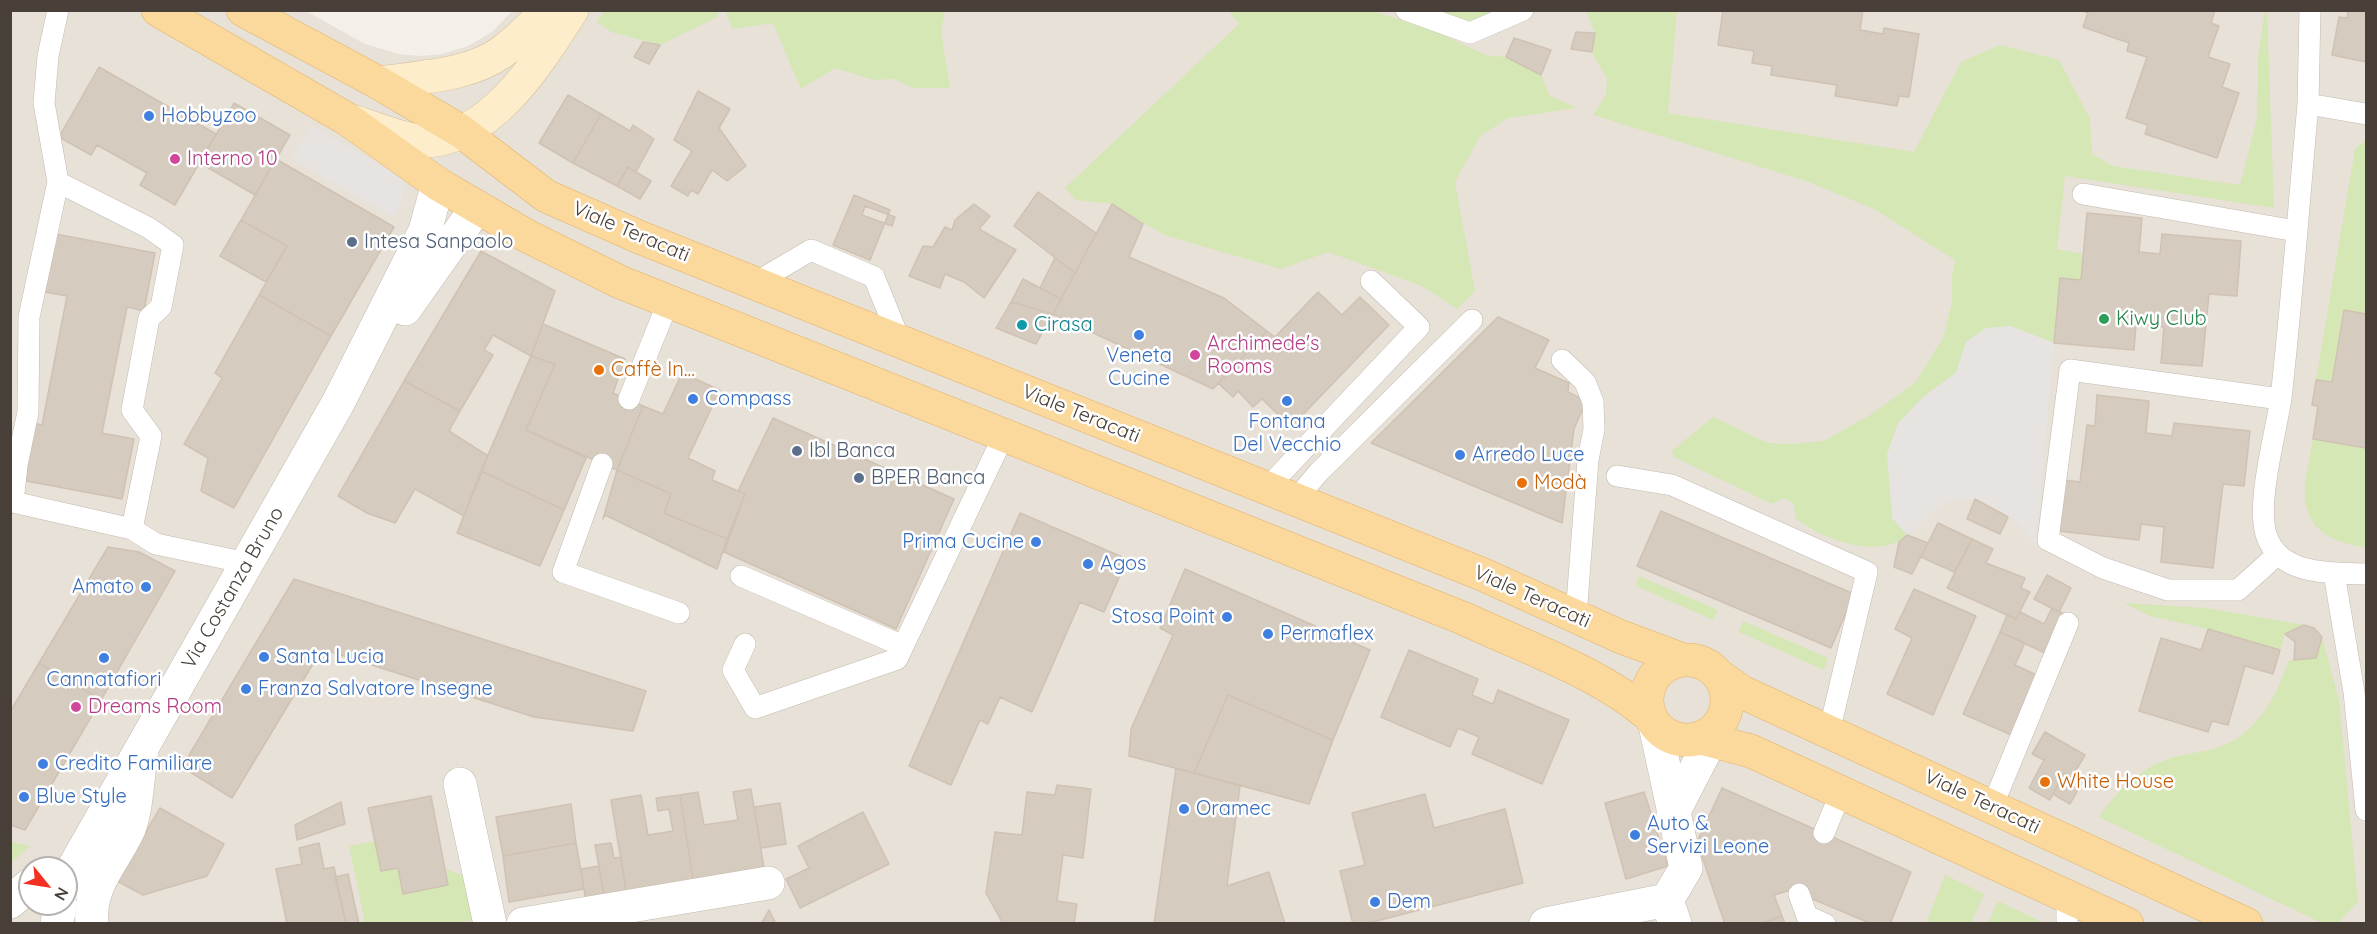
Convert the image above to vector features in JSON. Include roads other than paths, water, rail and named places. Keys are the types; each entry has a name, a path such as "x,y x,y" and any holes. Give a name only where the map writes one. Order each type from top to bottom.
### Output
{"main road":[{"path":"158,10 347,119 438,184 477,207 558,252 620,282 1465,620 1600,681 1632,700 1662,732 1681,740 1710,735 1751,751 1841,792 2067,910 2127,924"},
{"path":"243,10 380,83 451,72 481,62 501,53 547,10"},
{"path":"489,152 500,124 572,10"},
{"path":"347,119 421,141 447,138 482,120 527,78"},
{"name":"Viale Teracati","path":"380,83 462,132 546,196 755,283 1485,574 1619,636 1683,660"},
{"path":"1652,720 1647,695 1655,675 1672,662 1683,660 1704,663 1721,677 1728,697 1724,717 1710,735"},
{"name":"Viale Teracati","path":"1721,677 1742,692 2246,924"}],"street":[{"path":"338,404 425,231 438,184"},
{"path":"338,404 477,207"},
{"name":"Via Costanza Bruno","path":"78,860 338,404"},
{"path":"1546,924 1671,912 1686,868 1652,720"},
{"path":"1672,813 1710,735"},
{"path":"92,924 90,909 95,888 130,828 142,749"},
{"path":"460,784 490,924"},
{"path":"67,856 93,835"},
{"path":"523,924 768,883"},
{"path":"10,920 26,924"}],"lane":[{"path":"58,10 48,57 44,104 58,182 29,317 28,412 17,465 13,502 132,529 156,544 248,563"},
{"path":"1406,10 1470,33 1523,10"},
{"path":"2310,10 2308,104 2280,399 2263,510 2266,537 2278,554 2302,569 2367,574"},
{"path":"2308,104 2367,114"},
{"path":"58,182 149,228 173,245 161,307 149,318 132,410 151,436 132,529"},
{"path":"2083,194 2296,231"},
{"path":"755,283 811,250 874,277 900,341"},
{"path":"1282,494 1419,327 1371,281"},
{"path":"629,399 669,300"},
{"path":"1282,494 1319,471 1472,320"},
{"path":"1562,360 1585,382 1593,411 1594,429 1588,460 1576,616"},
{"path":"2278,554 2238,590 2168,590 2103,568 2048,540 2070,370 2280,399"},
{"path":"745,644 733,670 755,708 897,659 1004,435"},
{"path":"602,464 563,572 679,613"},
{"path":"1617,476 1671,485 1867,572 1829,732"},
{"path":"2334,573 2354,692 2367,810"},
{"path":"741,576 903,646"},
{"path":"1992,807 2068,623"},
{"path":"1824,833 1841,792"},
{"path":"1799,894 1807,916 1825,924"}],"place":[{"name":"Hobbyzoo","path":"149,116"},
{"name":"Interno 10","path":"175,159"},
{"name":"Intesa Sanpaolo","path":"352,242"},
{"name":"Kiwy Club","path":"2104,319"},
{"name":"Cirasa","path":"1022,325"},
{"name":"Veneta Cucine","path":"1139,335"},
{"name":"Archimede's Rooms","path":"1195,355"},
{"name":"Caffè In...","path":"599,370"},
{"name":"Compass","path":"693,399"},
{"name":"Fontana Del Vecchio","path":"1287,401"},
{"name":"Ibl Banca","path":"797,451"},
{"name":"Arredo Luce","path":"1460,455"},
{"name":"BPER Banca","path":"859,478"},
{"name":"Modà","path":"1522,483"},
{"name":"Prima Cucine","path":"1036,542"},
{"name":"Agos","path":"1088,564"},
{"name":"Amato","path":"146,587"},
{"name":"Stosa Point","path":"1227,617"},
{"name":"Permaflex","path":"1268,634"},
{"name":"Santa Lucia","path":"264,657"},
{"name":"Cannatafiori","path":"104,658"},
{"name":"Franza Salvatore Insegne","path":"246,689"},
{"name":"Dreams Room","path":"76,707"},
{"name":"Credito Familiare","path":"43,764"},
{"name":"White House","path":"2045,782"},
{"name":"Blue Style","path":"24,797"},
{"name":"Oramec","path":"1184,809"},
{"name":"Auto & Servizi Leone","path":"1635,835"},
{"name":"Dem","path":"1375,902"}]}
